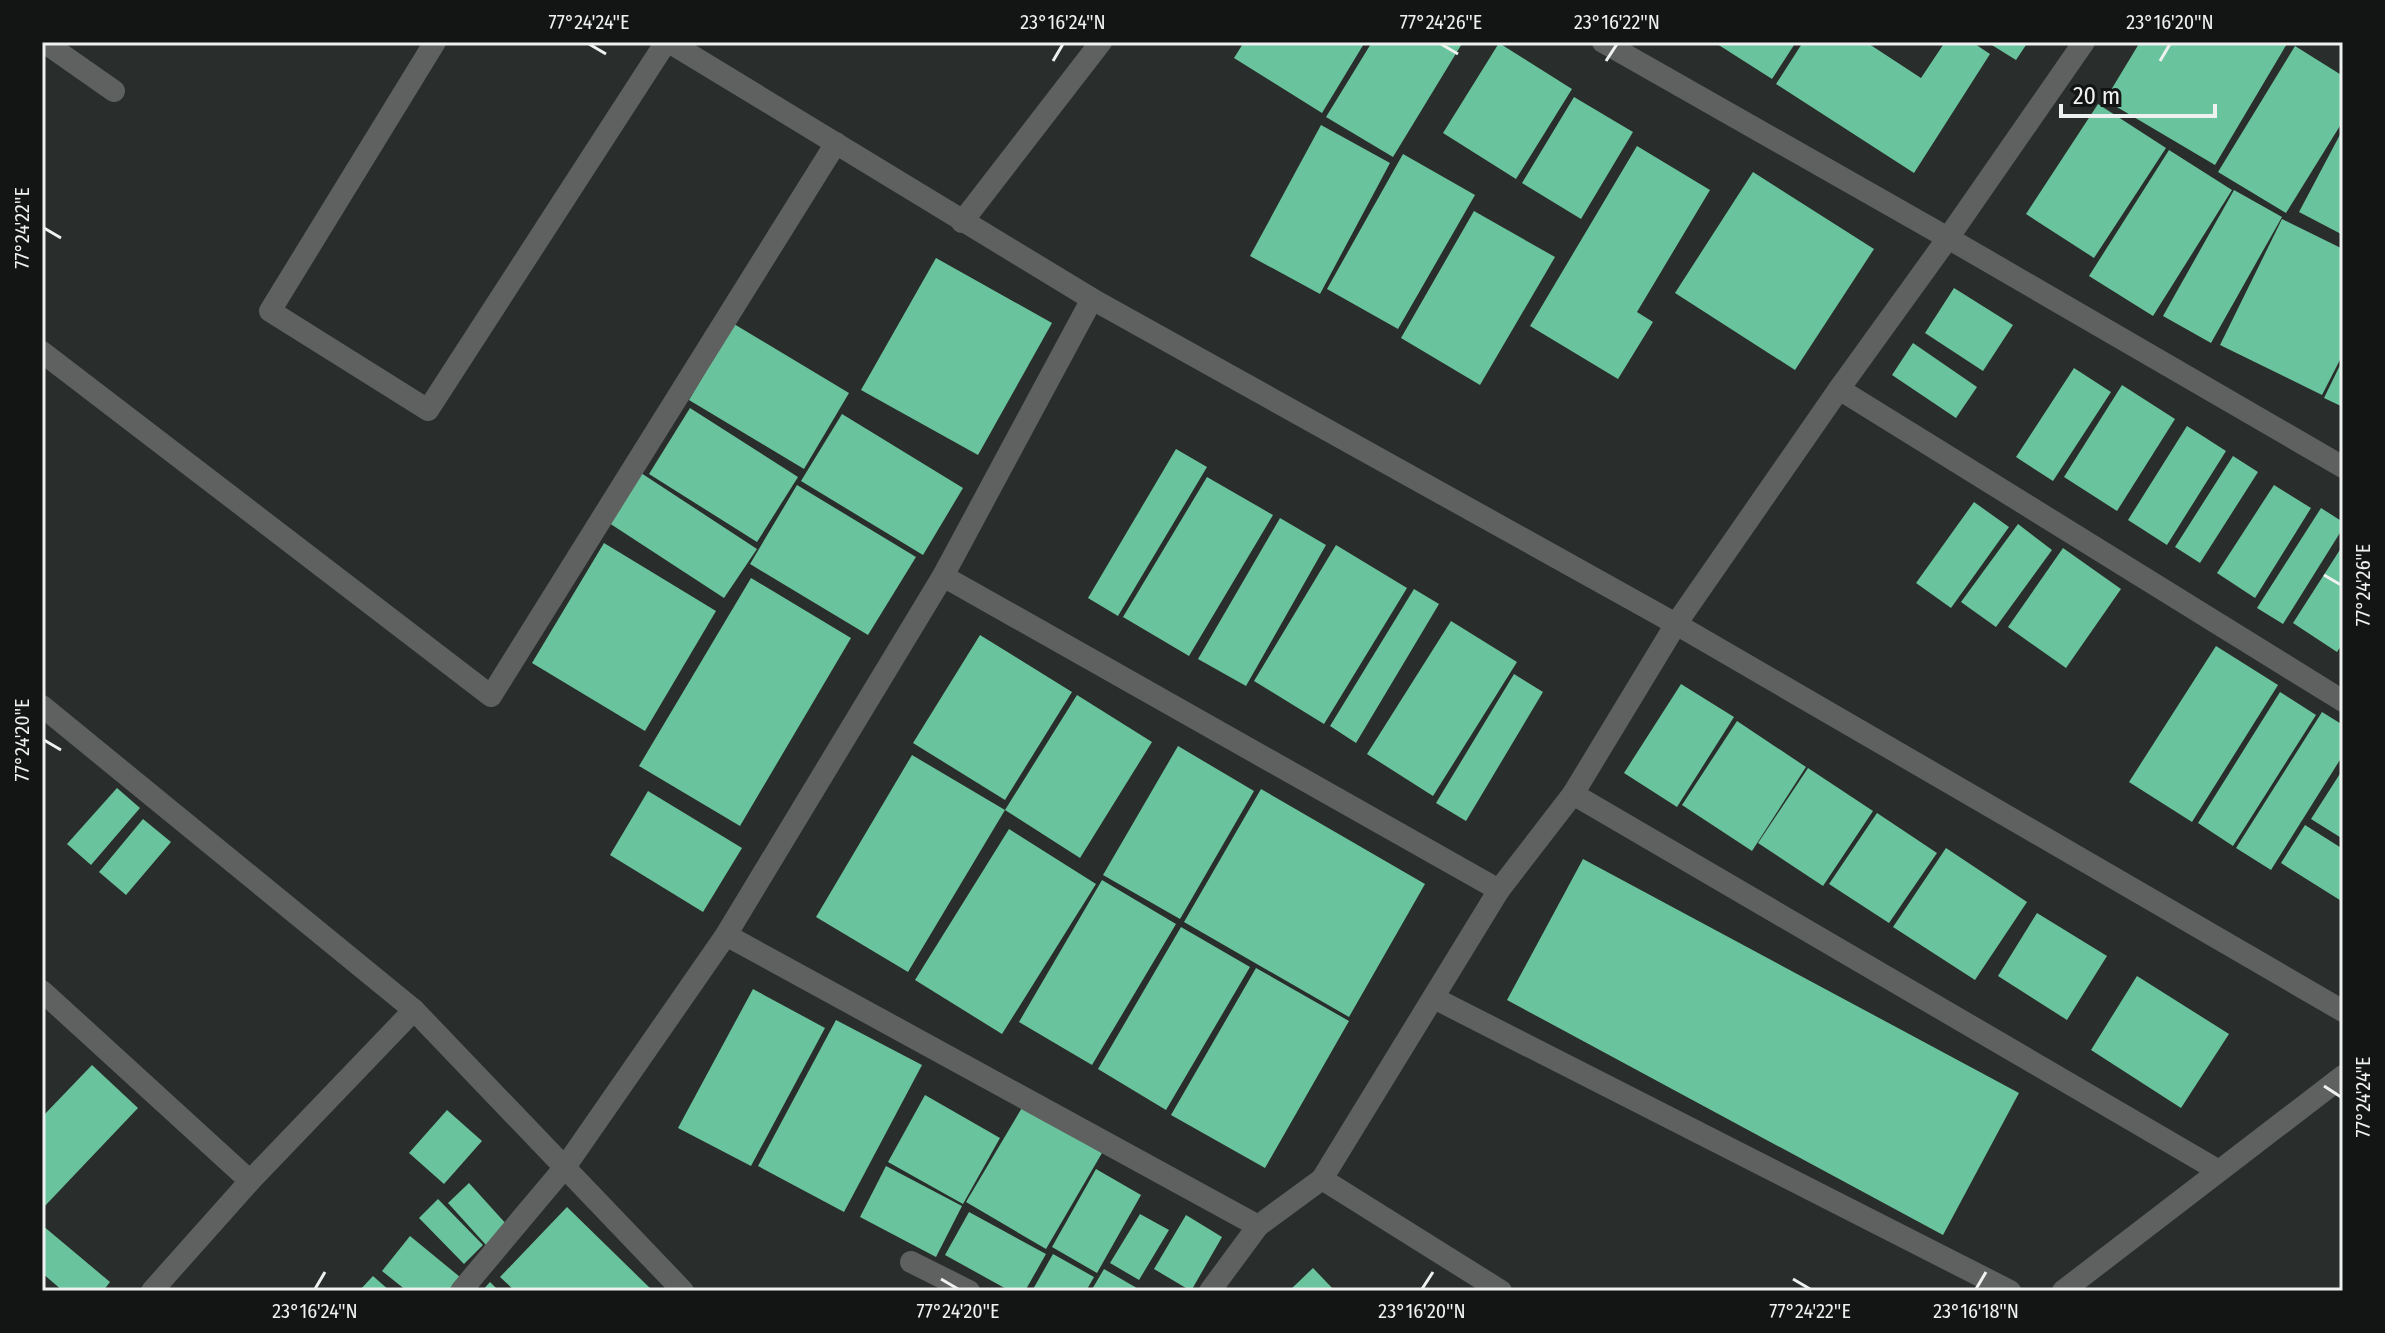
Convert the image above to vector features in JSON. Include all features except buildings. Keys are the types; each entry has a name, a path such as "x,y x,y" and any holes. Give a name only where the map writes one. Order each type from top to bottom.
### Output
{"street":[{"path":"44,42 114,91"},
{"path":"435,42 270,311 428,410 667,42 1092,299 1676,624 2343,1011"},
{"path":"962,222 1101,42"},
{"path":"1603,42 2343,467"},
{"path":"1210,1291 1258,1226 1322,1179 1499,890 1573,794 1676,624 2084,42"},
{"path":"42,352 491,696 836,143"},
{"path":"461,1291 565,1167 726,935 943,576 1092,299"},
{"path":"1839,389 2343,701"},
{"path":"943,576 1499,890"},
{"path":"42,706 414,1010 683,1291"},
{"path":"1573,794 2219,1171"},
{"path":"726,935 1258,1226"},
{"path":"42,991 250,1181"},
{"path":"1434,998 2010,1291"},
{"path":"152,1291 250,1181 414,1010"},
{"path":"2063,1291 2343,1076"},
{"path":"1322,1179 1501,1291"},
{"path":"911,1262 969,1291"}]}
